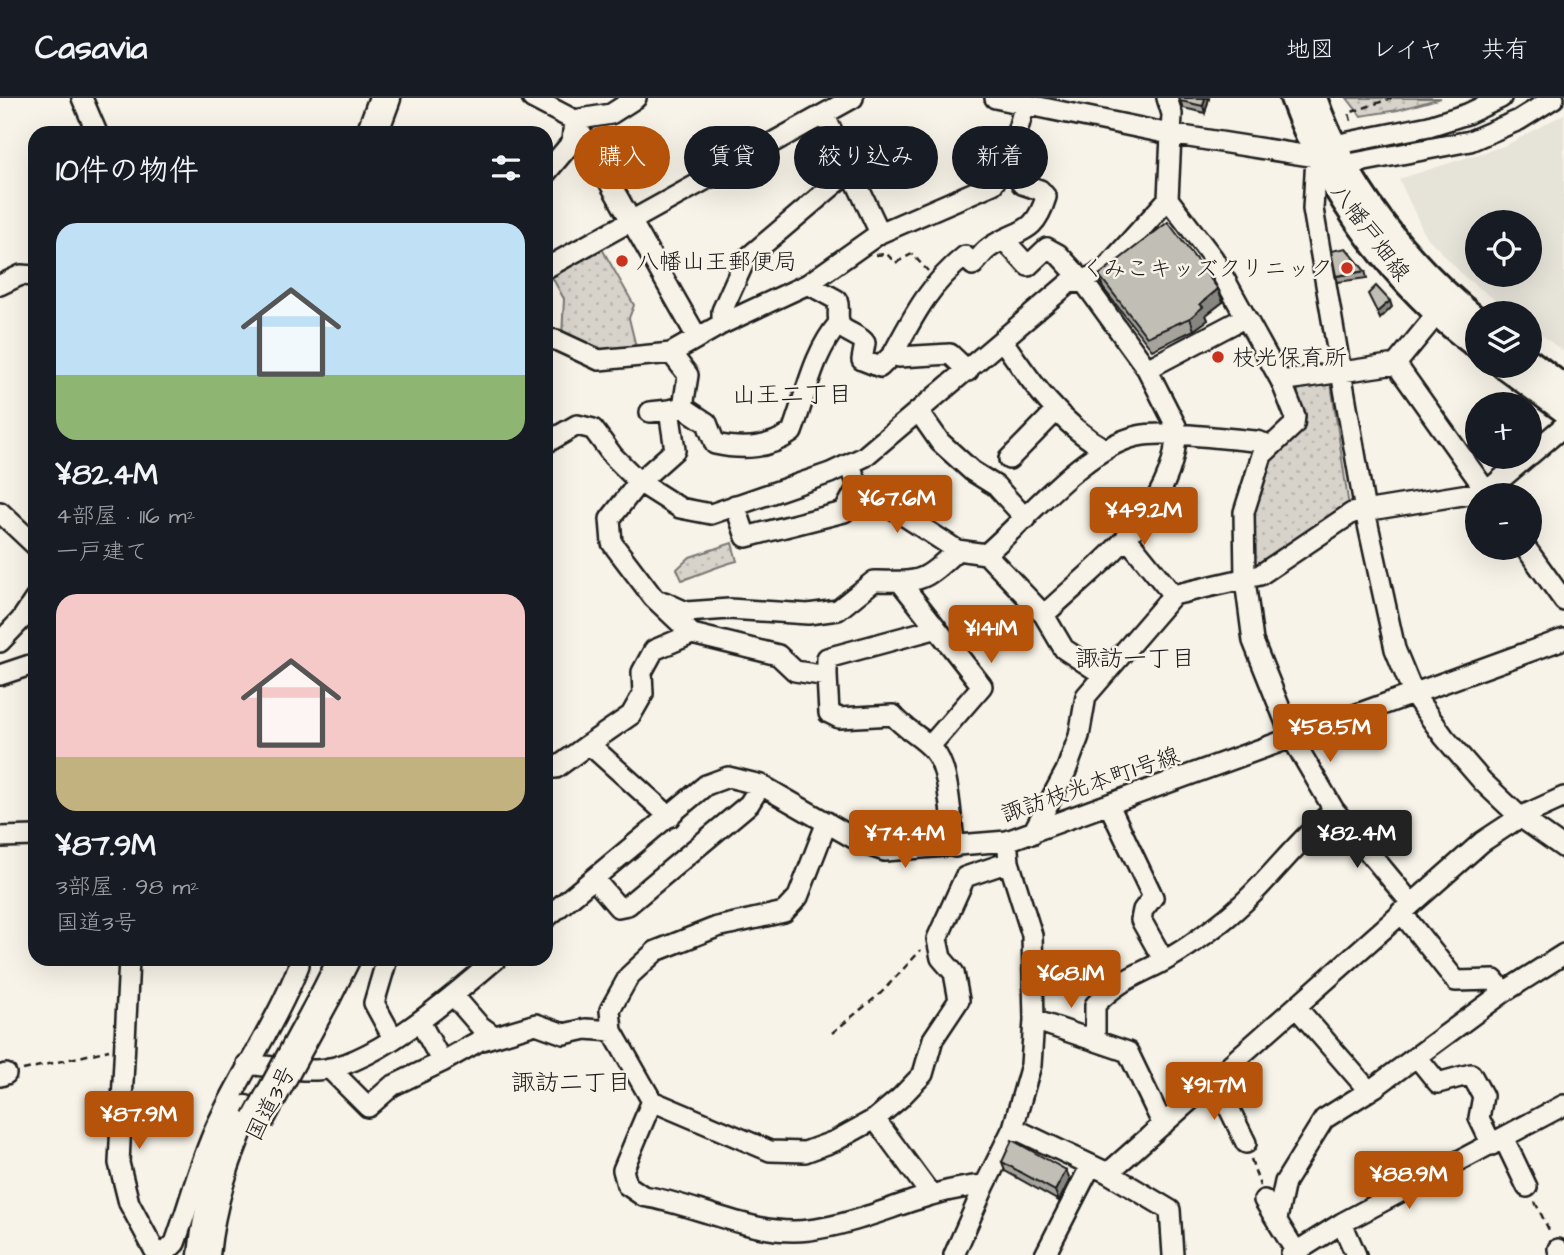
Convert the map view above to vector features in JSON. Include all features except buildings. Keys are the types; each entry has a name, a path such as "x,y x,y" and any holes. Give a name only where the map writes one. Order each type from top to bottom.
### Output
{"highway":[{"path":"375,126 386,98"},
{"path":"393,126 402,98"},
{"name":"国道3号","path":"319,991 325,966"},
{"name":"国道3号","path":"204,1255 208,1218 217,1183 319,991 339,966"},
{"name":"国道3号","path":"219,1255 223,1222 252,1116"}],"main road":[{"name":"八幡戸畑線","path":"1293,98 1331,155 1395,240 1465,310"},
{"name":"八幡戸畑線","path":"1314,98 1331,155 1375,243 1437,314 1465,336"},
{"path":"1542,371 1564,388"},
{"path":"1520,378 1564,410"}],"street":[{"path":"82,98 93,126"},
{"path":"532,98 574,120 697,337"},
{"path":"574,120 611,114 636,98"},
{"path":"553,264 853,98"},
{"path":"995,98 1170,134 1331,155 1470,141 1519,120 1554,98"},
{"path":"553,439 577,425 593,429 613,456 639,482 692,512 711,514 850,465 919,412 1069,283 1083,281 1105,269 1128,247 1168,199 1172,114 1167,98"},
{"path":"1331,155 1467,114 1501,98"},
{"path":"1019,126 1025,104"},
{"path":"824,114 829,126"},
{"path":"553,165 572,142 574,120"},
{"path":"1331,155 1313,209 1365,511 1385,613 1395,649 1414,695 1467,764 1520,817 1564,848"},
{"path":"722,324 722,311 746,260 830,189"},
{"path":"856,189 873,237"},
{"path":"553,340 599,360 671,353 722,324 808,285 873,237 982,189"},
{"path":"839,323 843,329 860,335 865,343 862,360 880,367 893,355 927,291 938,280 965,256 973,265 989,248 1006,241 1040,218 1046,197 1037,189"},
{"path":"1168,199 1213,258 1281,381 1295,416 1294,425 1262,455 1244,512 1245,580 1253,641 1292,738 1334,810 1456,981 1494,980 1504,992"},
{"path":"1006,241 1028,266 1046,248 1058,254 1083,281 1147,369 1176,426 1177,437 1163,486 1147,514 1044,615"},
{"path":"0,285 21,275 28,276"},
{"path":"667,410 707,423 715,444 738,449 782,439 792,432 828,336 839,323 840,309 837,300 808,285"},
{"path":"1281,381 1396,364 1437,314"},
{"path":"1147,369 1244,318"},
{"path":"1003,341 1031,382 1056,411 1080,435 1105,449"},
{"path":"671,353 688,375 667,410 675,450 639,482 610,519 612,542 653,597 692,634 778,654 795,671 827,676"},
{"path":"893,355 900,358 950,354 968,371"},
{"path":"1396,364 1481,483"},
{"path":"1009,459 1056,411"},
{"path":"919,412 940,442 972,471 996,486 1026,519"},
{"path":"1542,444 1564,426"},
{"path":"986,554 1074,471 1105,449 1139,435 1256,441 1270,445"},
{"path":"850,465 858,486 957,550 986,554 1044,615 1064,649 1102,674"},
{"path":"1499,483 1514,469"},
{"path":"735,505 746,537 844,512 858,486"},
{"path":"1032,834 1066,771 1079,736 1086,696 1102,674 1173,595 1260,575 1352,513 1465,496"},
{"path":"0,512 28,538"},
{"path":"1126,537 1173,595"},
{"path":"653,597 686,612 729,609 808,614 838,610 874,581 901,583 926,579 957,550"},
{"path":"1535,560 1564,601"},
{"path":"901,583 934,629 982,686 930,746"},
{"path":"0,642 28,610"},
{"path":"934,629 827,659 829,713 839,718 877,713 893,715 905,730 930,746 940,760 955,847"},
{"path":"553,768 631,715 643,694 642,672 654,650 692,634"},
{"name":"諏訪枝光本町1号線","path":"553,912 706,785 728,777 743,778 761,785 864,844 886,851 1007,841 1564,639"},
{"path":"0,675 28,668"},
{"path":"589,744 670,817"},
{"path":"594,879 618,907 628,905 749,804 761,785"},
{"path":"1045,1255 1099,1170 1163,1125 1482,842 1520,817 1564,797"},
{"path":"1109,806 1153,897 1143,910 1141,920 1164,961"},
{"path":"1095,1039 1095,1005 1115,984 1164,961 1219,925 1258,892 1303,836 1334,810"},
{"path":"827,822 798,897 784,912 717,927 656,951 629,976 610,1010 612,1031 652,1101 770,1151 804,1152 835,1141 874,1119 923,1074 933,1040 959,1000 954,973 941,958 935,938 965,877 1009,862"},
{"path":"0,837 28,836"},
{"path":"954,1255 1013,1128 1031,1065 1034,1020 1032,935 1009,862 1007,841"},
{"path":"1277,1219 1285,1182 1324,1119 1417,1058 1504,992 1564,954"},
{"path":"128,966 118,1049 119,1163 129,1203 157,1255"},
{"path":"163,1255 175,1243 215,1129 247,1064 283,1006 299,966"},
{"path":"385,966 374,1003 393,1038"},
{"path":"247,1064 317,1070 329,1068 420,1022 488,966"},
{"path":"453,995 479,1025 494,1036"},
{"path":"1296,1007 1368,1091"},
{"path":"1034,1020 1128,1052 1163,1125"},
{"path":"420,1022 442,1062"},
{"path":"329,1068 368,1107 393,1086 479,1041 494,1036 536,1024 564,1034 586,1028 612,1031"},
{"path":"1417,1058 1438,1083 1471,1074 1483,1096 1479,1118 1527,1187"},
{"path":"1210,1083 1224,1098 1246,1143"},
{"path":"652,1101 623,1170 627,1185 643,1196 766,1229 807,1231 839,1225 957,1187 985,1185"},
{"path":"1264,1200 1295,1253 1342,1223 1564,1105"},
{"path":"874,1119 931,1195"},
{"path":"1013,1128 1099,1170 1170,1210 1173,1255"},
{"path":"1342,1223 1356,1255"}],"path":[{"path":"1351,121 1349,113 1392,98"},
{"path":"873,237 878,257 887,254 895,263 912,254 938,280"},
{"path":"832,1033 881,993 935,938"},
{"path":"3,1075 118,1049"},
{"path":"1246,1143 1264,1200"},
{"path":"1527,1187 1560,1252"}],"shaded area":[{"path":"1347,98 1441,98 1398,110 1361,116"},
{"path":"1564,114 1564,352 1542,335 1542,301 1497,301 1478,287 1542,287 1542,210 1465,210 1465,277 1425,235 1399,179 1507,145"},
{"path":"601,247 634,305 629,318 636,347 602,351 562,336 564,299 553,276"},
{"path":"1331,383 1349,507 1265,565 1256,565 1251,560 1250,518 1269,456 1302,429 1304,420 1297,395 1299,388"},
{"path":"732,543 737,561 682,580 677,569 690,557"}],"place":[{"name":"八幡山王郵便局","path":"622,261"},
{"name":"くみこキッズクリニック","path":"1347,268"},
{"name":"枝光保育所","path":"1218,357"}],"district":[{"name":"山王二丁目","path":"792,394"},
{"name":"諏訪一丁目","path":"1135,658"},
{"name":"諏訪二丁目","path":"571,1082"}]}
